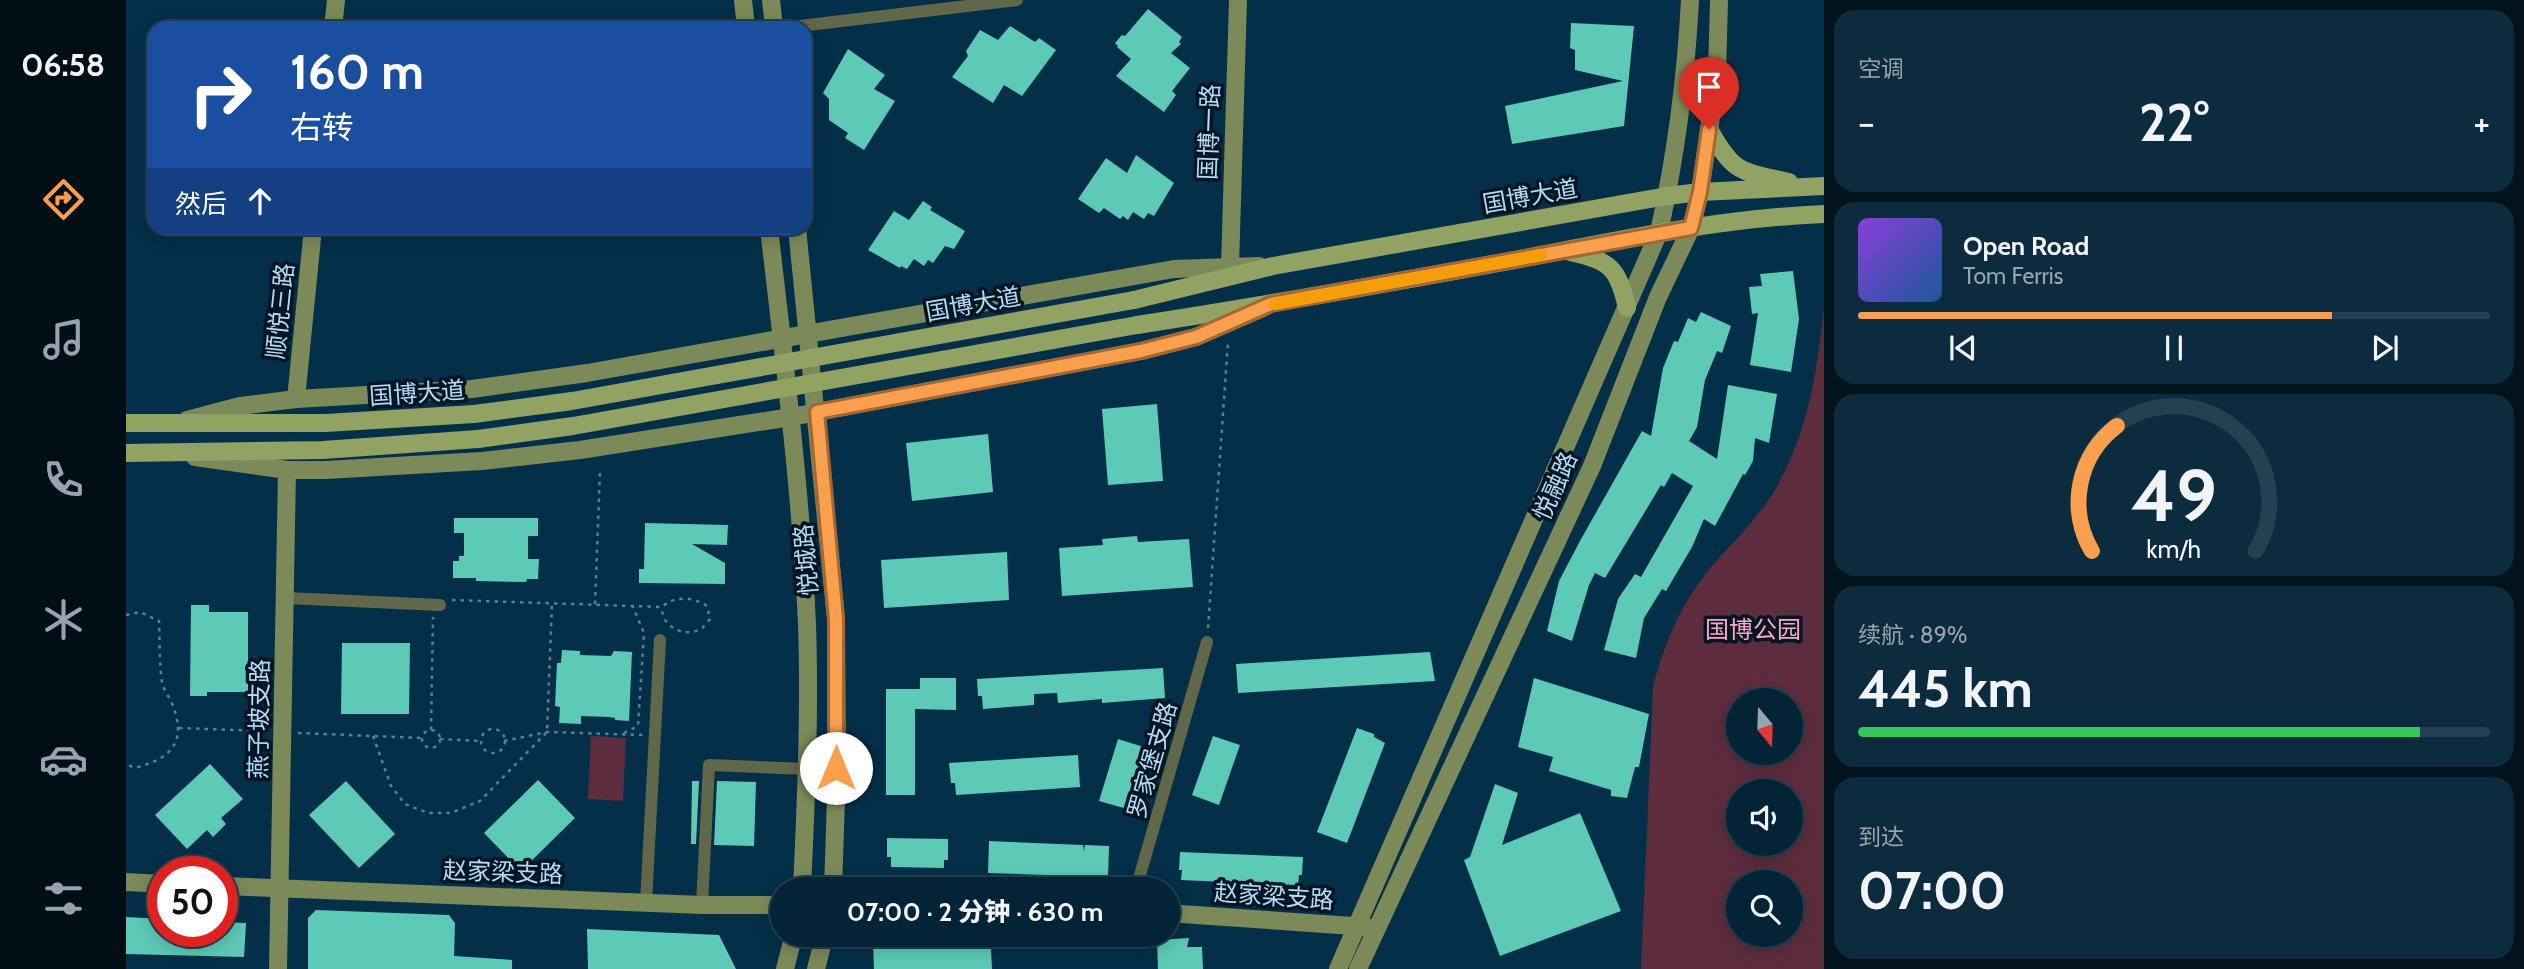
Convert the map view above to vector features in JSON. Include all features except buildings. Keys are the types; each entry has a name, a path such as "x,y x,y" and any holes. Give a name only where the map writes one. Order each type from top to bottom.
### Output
{"main road":[{"path":"1709,129 1722,152 1734,166 1749,173 1818,187"},
{"name":"国博大道","path":"126,423 326,423 474,414 572,401 1133,300 1273,265 1667,196 1818,187"},
{"name":"国博大道","path":"126,453 323,450 478,439 573,426 1137,325 1271,304 1660,232 1775,216 1824,214"},
{"path":"1564,250 1598,258 1611,266 1621,281 1627,307"}],"street":[{"path":"334,21 336,0"},
{"path":"743,0 745,21"},
{"path":"771,0 773,21"},
{"path":"812,25 1017,0"},
{"name":"国博一路","path":"1230,266 1238,0"},
{"name":"悦融路","path":"1338,969 1660,232 1686,73 1690,0"},
{"name":"悦融路","path":"1358,969 1592,466 1658,297 1691,228 1700,192 1717,75 1719,0"},
{"name":"顺悦三路","path":"296,399 312,235"},
{"name":"悦城路","path":"770,235 791,417 807,624 807,769 802,877"},
{"name":"悦城路","path":"798,235 836,619 833,877"},
{"path":"172,424 240,406 296,399 472,389 586,373 1174,269 1273,265"},
{"path":"167,453 287,470 327,470 494,459 580,450 791,417 1141,351 1196,337 1271,304"},
{"name":"燕子坡支路","path":"278,969 287,470"},
{"path":"286,598 440,605"},
{"path":"646,902 660,640"},
{"name":"罗家堡支路","path":"1139,877 1207,642"},
{"path":"702,905 709,765 807,769"},
{"path":"126,882 147,883"},
{"name":"赵家梁支路","path":"238,887 702,905 770,905"},
{"name":"赵家梁支路","path":"1180,914 1377,928"},
{"path":"785,969 791,947"},
{"path":"816,969 821,947"}],"path":[{"path":"1207,642 1230,323"},
{"path":"596,604 600,471"},
{"path":"431,730 433,616 440,605 454,599 662,607 678,599 698,600 707,606 710,619 702,628 684,632 671,628 663,619 662,607"},
{"path":"373,736 391,786 405,804 428,813 452,813 480,801 547,733 552,603"},
{"path":"621,734 638,726 644,634 633,606"},
{"path":"126,615 141,612 159,621 162,684 172,703 179,727 174,747 158,762 135,768 126,764"},
{"path":"179,727 263,731"},
{"path":"491,729 499,731 504,741 499,750 492,753 485,750 481,741 484,733 491,729"},
{"path":"431,730 438,734 440,740 437,745 429,747 424,744 422,738 426,731 431,730"},
{"path":"298,733 422,738"},
{"path":"504,741 547,733 656,736"},
{"path":"440,740 481,741"}],"green space":[{"name":"国博公园","path":"1824,308 1824,969 1641,969 1653,687 1657,671 1675,624 1691,594 1759,513 1785,471 1803,426 1814,380"},
{"path":"591,736 626,738 623,801 588,799"}],"slow traffic":[{"path":"1275,304 1541,255"}],"route":[{"path":"836,768 836,619 817,412 1141,351 1196,337 1271,304 1691,228 1700,192 1709,129"}]}
